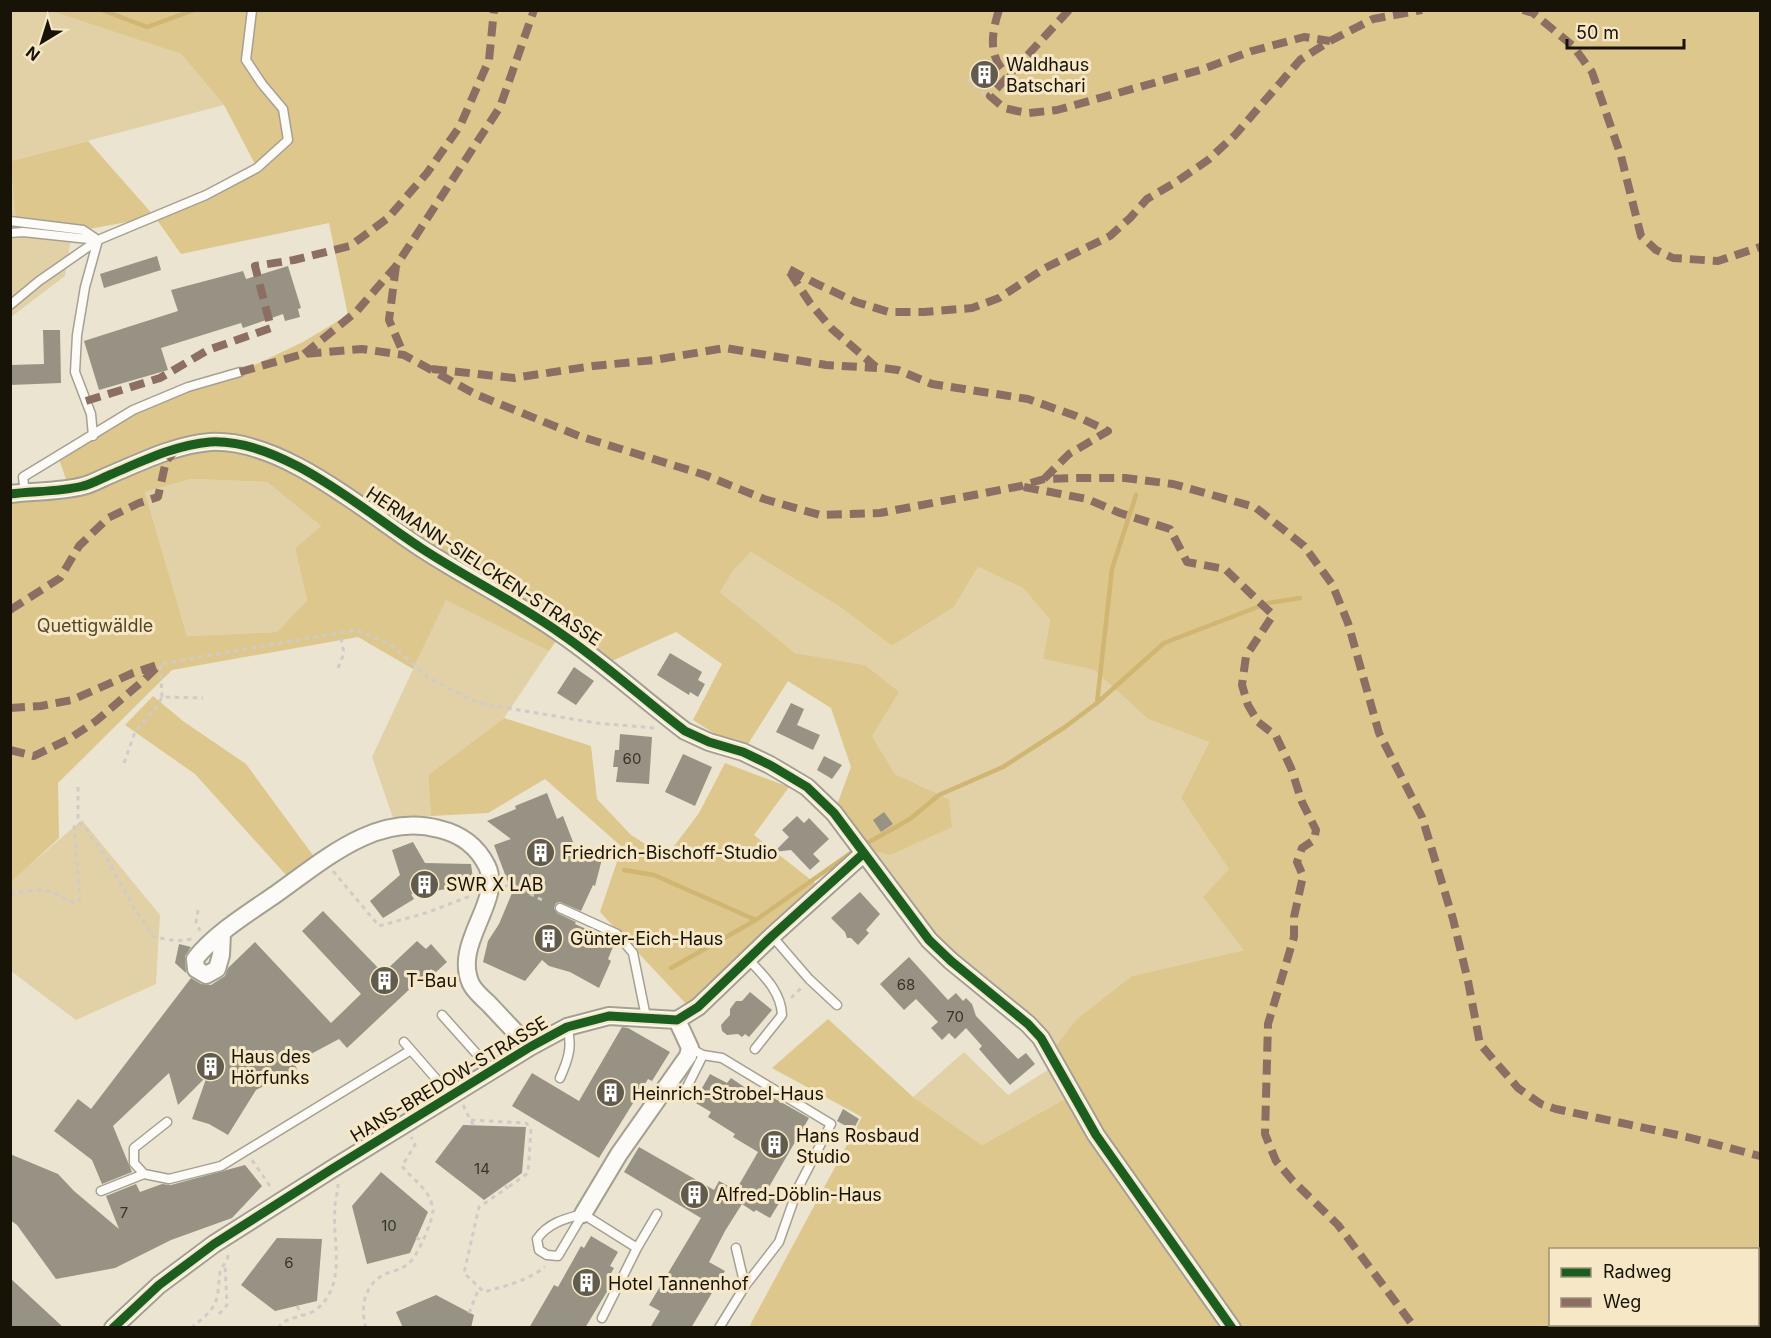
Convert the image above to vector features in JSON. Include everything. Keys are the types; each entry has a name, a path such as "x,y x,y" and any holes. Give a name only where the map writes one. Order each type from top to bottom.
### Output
{"street":[{"name":"HERMANN-SIELCKEN-STRASSE","path":"17,494 84,486 183,446 211,442 236,444 268,454 300,467 330,484 468,578 561,634 686,730 709,742 770,765 807,787 834,813 929,940 1028,1024 1041,1038 1096,1135 1232,1328"},
{"path":"222,933 324,860 373,832 398,825 423,824 455,833 478,850 489,869 495,887"},
{"path":"583,1215 619,1154 688,1056 697,1052 677,1020 698,1007 860,848"},
{"name":"HANS-BREDOW-STRASSE","path":"495,887 466,956 466,972 472,987 530,1047"},
{"name":"HANS-BREDOW-STRASSE","path":"112,1328 159,1285 229,1235 530,1047 567,1027 609,1016 677,1020"}],"lane":[{"path":"10,304 98,240 206,195 257,168 288,140 283,109 246,60 252,10"},
{"path":"10,220 82,230 98,240"},
{"path":"10,233 23,232 98,240"},
{"path":"93,436 91,414 75,372 76,335 85,287 98,240"},
{"name":"HERMANN-SIELCKEN-STRASSE","path":"17,494 23,477 133,410 188,387 240,372"},
{"path":"560,908 617,934 633,953 646,1017"},
{"path":"772,936 809,979 837,1005"},
{"path":"748,959 769,981 780,999 782,1008 782,1015 755,1048"},
{"path":"442,1015 492,1071"},
{"path":"560,1078 569,1055 571,1039 567,1027"},
{"path":"404,1042 453,1094"},
{"path":"101,1191 144,1174 169,1179 221,1166 411,1050"},
{"path":"697,1052 722,1058 831,1124 798,1188 779,1242 745,1286 719,1328"},
{"path":"144,1174 134,1163 134,1148 167,1122"},
{"path":"602,1318 657,1214"},
{"path":"583,1215 558,1256 548,1255 539,1250 537,1239 542,1231 557,1221 583,1215 637,1248"},
{"path":"736,1248 745,1286"}],"path":[{"path":"968,79 979,91 990,96"},
{"path":"124,763 135,732 162,697 160,664 356,630 391,645 429,678 478,703 596,723 686,730"},
{"path":"338,668 344,653 340,634"},
{"path":"162,697 203,699"},
{"path":"10,894 45,891 76,903 80,898 74,827 78,823 78,787"},
{"path":"78,823 83,825 109,862 154,937 177,941 198,937 200,931 196,922 198,910"},
{"path":"324,860 380,926 426,913 495,887 513,885 544,900"},
{"path":"789,1000 797,992"},
{"path":"453,1094 473,1125"},
{"path":"471,1120 526,1123 531,1129 528,1173 506,1186 479,1207 464,1273 484,1292 514,1284 535,1275 558,1256"},
{"path":"366,1328 363,1312 368,1291 381,1276 409,1264 415,1258 433,1209 429,1197 402,1166 415,1145 404,1125"},
{"path":"246,1151 280,1202"},
{"path":"278,1328 287,1319 315,1311 330,1294 337,1260 335,1206 339,1185 332,1169"},
{"path":"190,1328 207,1315 217,1299 221,1270 228,1260 229,1235"},
{"path":"416,1238 422,1240"},
{"path":"219,1314 227,1305 224,1263"},
{"path":"469,1313 479,1288"},
{"path":"297,1306 302,1315"}],"shaded area":[{"path":"11,11 51,11 181,54 224,105 11,161"},
{"path":"11,161 72,232 65,276 11,317"},
{"path":"191,479 267,482 321,526 295,548 307,600 277,632 187,636 145,492"},
{"path":"751,552 840,607 892,646 954,607 978,567 1023,588 1050,620 1043,659 1094,670 1148,719 1209,742 1181,798 1230,869 1244,950 1132,976 1051,1053 951,961 864,853 949,799 895,774 872,736 865,665 795,653 720,592 733,571"},
{"path":"446,599 549,651 504,718 428,775 431,816 393,818 372,757"},
{"path":"82,820 160,915 156,984 76,1020 11,971 10,882"},
{"path":"964,1052 1008,1095 1051,1068 1068,1097 982,1145 913,1097"}],"green space":[{"name":"Quettigwäldle","path":"51,11 1760,11 1760,1327 749,1327 862,1117 772,1068 828,1019 913,1097 982,1145 1072,1095 1051,1053 1076,1020 1132,976 1244,950 1203,897 1229,869 1181,798 1209,742 1148,719 1094,670 1043,659 1050,620 1023,588 978,567 954,607 892,646 840,607 751,552 733,571 720,592 795,653 865,665 899,692 872,736 895,774 949,799 952,827 890,855 864,848 834,813 851,767 831,708 788,681 743,752 693,720 722,664 676,632 603,665 561,634 549,651 446,600 413,669 358,637 172,670 58,783 59,838 11,882 10,502 60,496 69,488 58,456 133,410 240,372 303,342 348,315 329,223 181,254 155,217 257,168 224,105 181,54","holes":["191,479 267,482 321,526 295,548 307,600 277,632 187,636 145,492"]},
{"path":"88,141 155,217 83,230 16,221 11,161"},
{"path":"153,696 183,721 246,764 315,858 287,876 195,774 125,725"},
{"path":"504,718 591,746 597,799 631,835 666,857 699,813 725,763 789,787 754,835 816,884 688,1006 600,912 622,847 545,779 488,813 431,816 428,775"}],"building":[{"name":"Waldhaus Batschari","path":"986,60 999,75 985,88 971,72"},
{"path":"157,256 161,270 104,288 100,274"},
{"path":"288,266 301,308 298,309 300,317 285,321 283,314 243,328 241,323 161,348 168,370 99,390 84,341 178,311 171,290 243,271 246,279"},
{"path":"43,330 60,330 61,383 10,385 10,365 44,364"},
{"path":"670,653 702,672 698,680 705,684 698,697 690,692 689,695 657,675"},
{"path":"574,667 594,681 576,705 557,693"},
{"path":"791,703 804,709 797,725 820,735 813,750 776,732"},
{"path":"620,734 652,737 649,784 616,782 618,767 613,767 615,750 619,750"},
{"path":"683,754 712,767 695,806 665,792"},
{"path":"824,756 842,765 832,779 817,770"},
{"path":"547,793 557,819 563,816 575,847 602,859 595,886 593,885 581,911 560,902 556,903 554,908 557,913 576,922 575,924 615,942 608,959 611,961 599,988 570,972 549,966 542,960 525,981 483,962 488,941 499,924 512,893 494,845 511,839 487,821"},
{"path":"884,812 893,824 881,832 873,820"},
{"path":"797,816 804,823 809,818 829,839 813,854 820,861 810,870 791,850 774,852 789,837 782,830"},
{"name":"SWR X LAB","path":"413,842 425,863 471,864 473,879 461,880 462,887 411,894 414,899 383,918 370,901 400,875 392,850"},
{"path":"860,892 880,914 866,930 869,933 858,945 851,938 847,938 845,932 831,918"},
{"name":"Haus des Hörfunks","path":"323,911 383,973 417,941 426,949 431,944 447,962 435,973 431,969 347,1048 339,1039 294,1063 297,1069 256,1090 228,1135 209,1124 192,1119 207,1076 178,1105 169,1073 113,1126 132,1172 102,1184 92,1160 54,1131 78,1099 91,1109 191,978 201,984 211,985 225,976 228,968 255,942 331,1023 361,994 302,931"},
{"path":"179,944 191,947 185,956 186,973 175,963"},
{"path":"909,957 948,1000 956,993 963,1001 966,998 972,1004 976,1016 1018,1059 1026,1053 1035,1064 1010,1085 979,1049 982,1046 966,1028 955,1039 949,1033 942,1040 931,1028 938,1022 916,999 904,1010 880,984"},
{"path":"750,992 772,1010 749,1037 745,1034 742,1037 738,1034 727,1035 722,1031 721,1025 730,1015 730,1009 736,1001 742,1001"},
{"name":"Heinrich-Strobel-Haus","path":"622,1027 628,1028 670,1052 652,1081 648,1079 599,1158 512,1106 532,1073 579,1101"},
{"path":"710,1074 727,1083 731,1078 756,1095 760,1090 809,1118 766,1192 781,1200 770,1218 742,1204 725,1231 709,1262 725,1271 691,1328 650,1328 660,1311 649,1305 701,1218 624,1172 639,1147 714,1190 719,1181 736,1190 758,1152 733,1137 735,1134 708,1117 711,1112 694,1102"},
{"path":"843,1109 859,1119 853,1130 837,1121"},
{"path":"463,1125 526,1127 522,1173 484,1200 435,1162"},
{"path":"10,1154 58,1174 74,1191 119,1229 106,1196 136,1184 140,1192 162,1184 171,1185 245,1165 262,1186 232,1218 171,1240 115,1268 56,1279 17,1225 10,1220"},
{"path":"381,1172 428,1212 410,1253 367,1264 352,1206"},
{"name":"Hotel Tannenhof","path":"591,1236 618,1252 610,1266 614,1268 609,1277 614,1280 585,1328 529,1328 554,1285 558,1287 581,1246 584,1248"},
{"path":"277,1238 322,1239 317,1301 275,1311 241,1285"},
{"path":"10,1278 64,1328 10,1328"},
{"path":"436,1295 474,1315 471,1328 403,1328 396,1312"}],"waterway":[{"path":"102,10 147,27 194,10"},
{"path":"1097,703 1112,569 1136,495"},
{"path":"862,846 910,819 939,795 1003,767 1065,727 1097,703 1164,643 1268,603 1300,598"},
{"path":"671,968 756,920 855,850"},
{"path":"624,870 654,875 756,920"}],"marked path":[{"path":"86,401 160,378 208,350 271,328 255,266 294,260 350,246 388,218 427,173 460,126 489,60 494,10"},
{"path":"304,354 356,312 396,266 500,107 534,10"},
{"path":"999,10 994,28 994,54 1008,75"},
{"path":"1069,10 990,96 1004,108 1029,113 1057,110 1200,70 1252,51 1304,37 1330,41"},
{"path":"1044,479 1069,454 1108,431 1076,416 1028,399 932,384 898,370 876,367 832,329 810,303 787,268 856,302 889,312 972,308 999,298 1045,268 1110,236 1147,199 1208,160 1235,135 1300,60 1330,41 1373,19 1422,10"},
{"path":"1523,10 1533,13 1573,46 1592,72 1621,156 1641,236 1656,250 1673,258 1718,261 1760,247"},
{"path":"396,266 389,320 404,355"},
{"path":"432,369 514,378 593,366 654,360 725,348 826,365 877,368"},
{"path":"240,372 303,354 362,349 404,355 475,394 579,436 705,475 764,499 820,515 880,513 1021,486 1044,479 1079,478 1125,478 1173,484 1255,507 1304,546 1332,584 1348,623 1379,733 1422,817 1453,919 1480,1044 1518,1088 1541,1104 1760,1156"},
{"path":"10,610 60,578 79,546 108,518 139,503 158,497 166,461 174,452"},
{"path":"1024,487 1087,499 1120,513 1170,529 1187,562 1225,569 1273,615 1246,656 1242,685 1248,705 1258,722 1276,736 1291,768 1302,802 1316,830 1314,840 1302,848 1297,862 1303,876 1294,917 1294,937 1268,1024 1265,1134 1276,1161 1338,1225 1415,1328"},
{"path":"10,750 34,756 69,739 96,721 160,664"},
{"path":"10,708 41,706 72,700 157,665"}],"cycle path":[{"path":"10,494 83,486 184,446 210,442 237,444 265,452 321,480 421,548 543,622 592,656 685,731 709,742 743,752 807,787 834,813 929,940 1028,1024 1041,1038 1096,1135 1232,1328"},
{"path":"113,1328 159,1285 214,1244 530,1047 567,1027 609,1016 677,1020 698,1007 864,853"}],"place":[{"name":"Waldhaus Batschari","path":"985,74"},
{"name":"Friedrich-Bischoff-Studio","path":"541,852"},
{"name":"SWR X LAB","path":"425,884"},
{"name":"Günter-Eich-Haus","path":"549,938"},
{"name":"T-Bau","path":"385,980"},
{"name":"Haus des Hörfunks","path":"210,1066"},
{"name":"Heinrich-Strobel-Haus","path":"611,1093"},
{"name":"Hans Rosbaud Studio","path":"775,1145"},
{"name":"Alfred-Döblin-Haus","path":"695,1194"},
{"name":"Hotel Tannenhof","path":"587,1283"}]}
